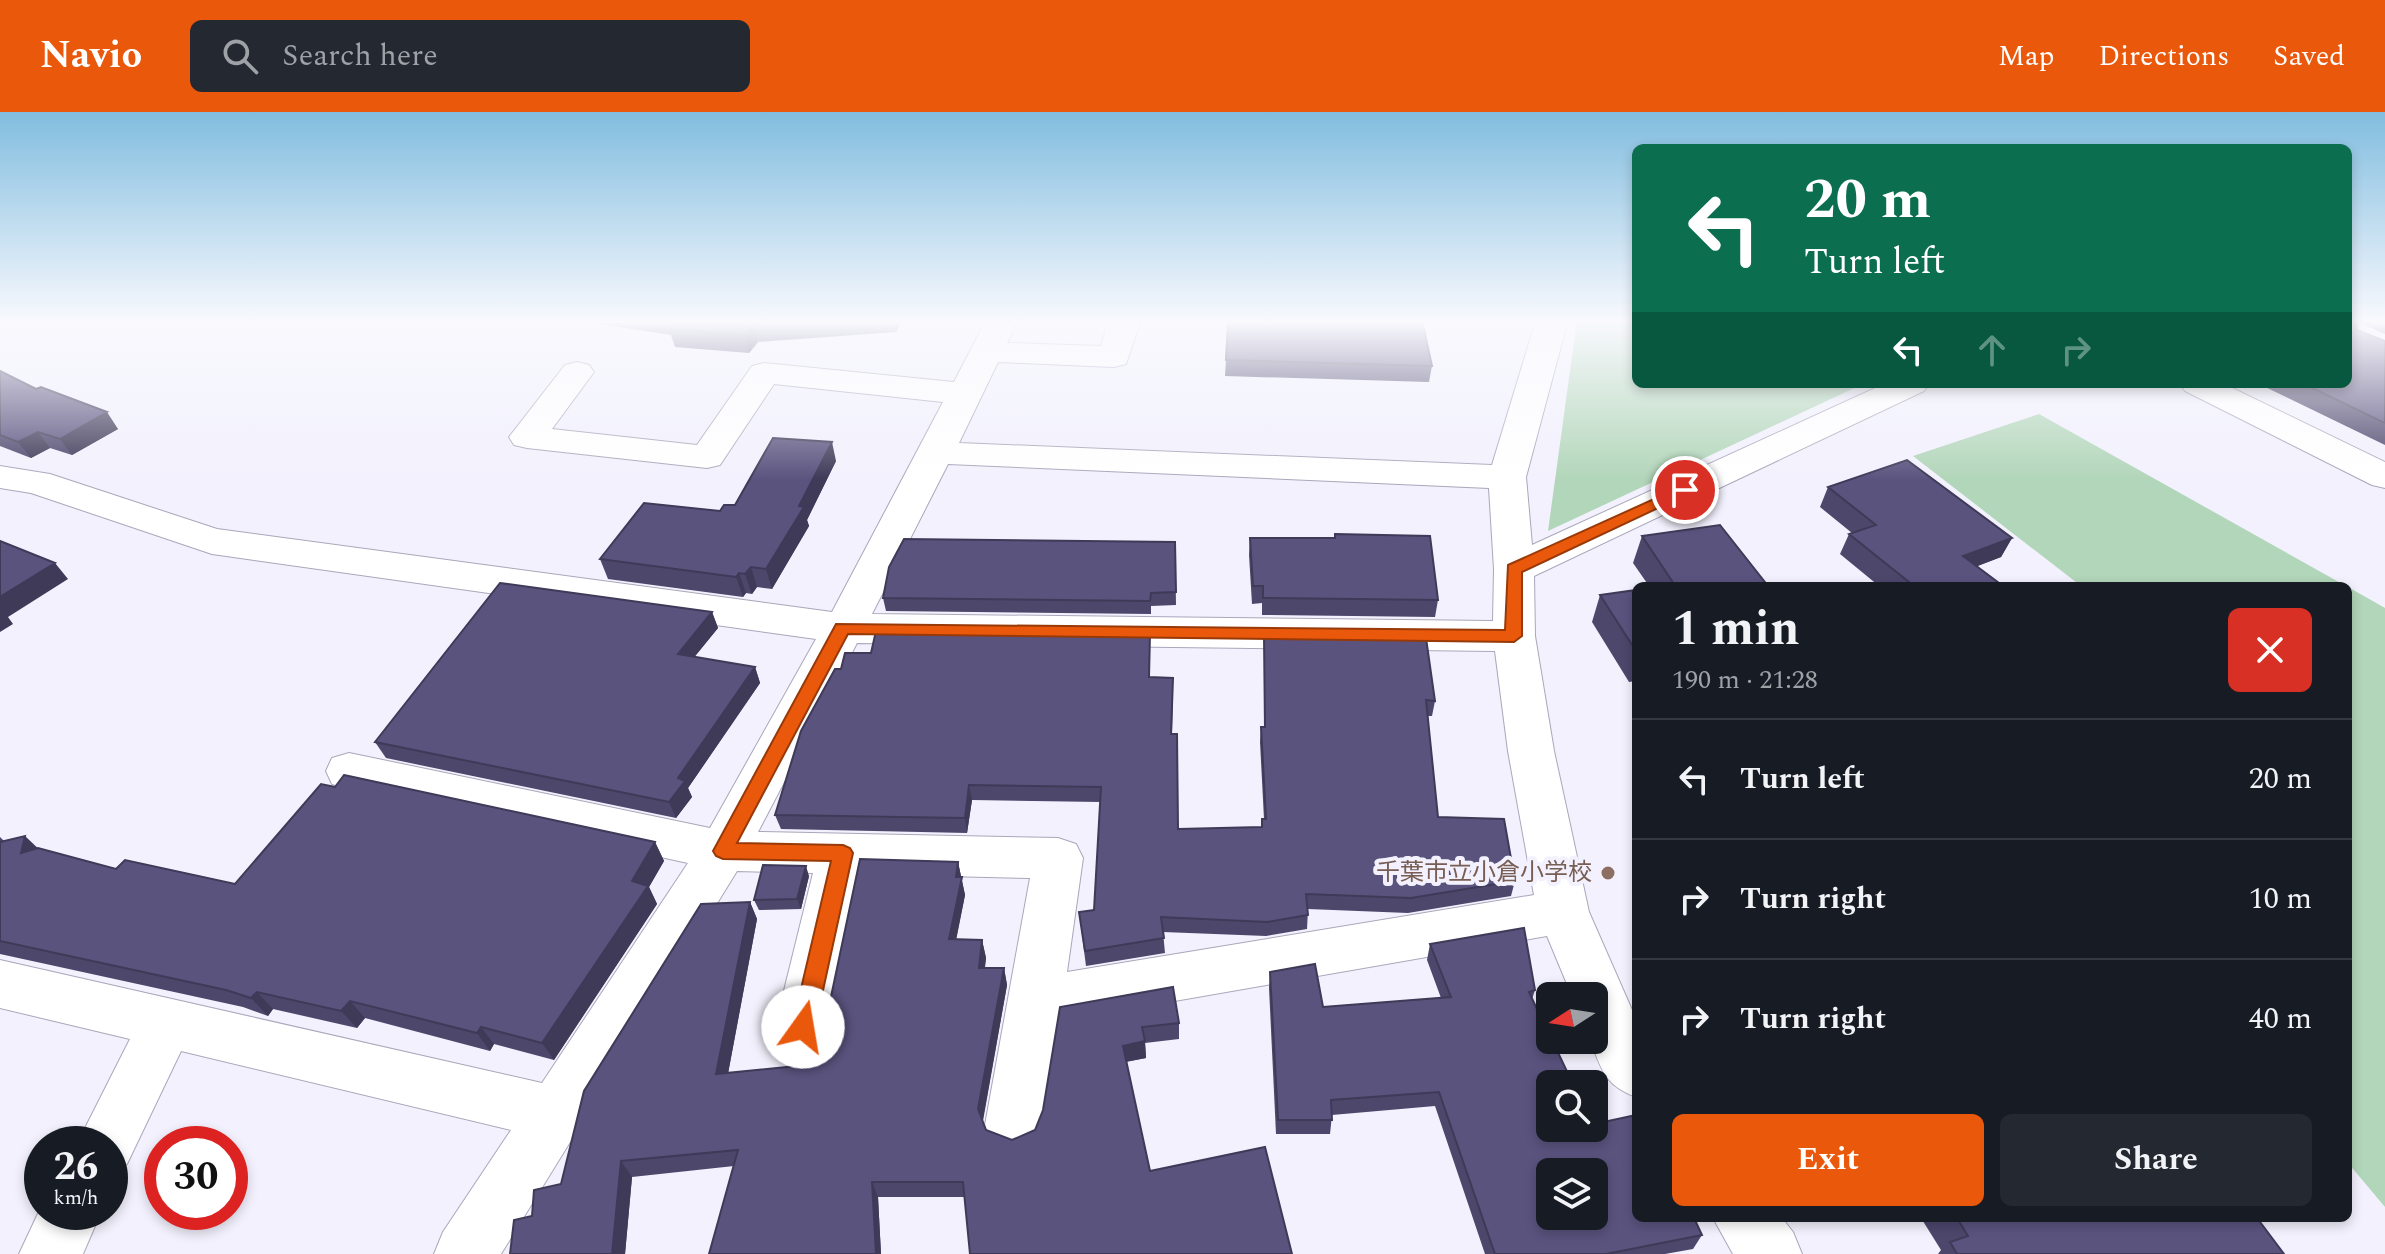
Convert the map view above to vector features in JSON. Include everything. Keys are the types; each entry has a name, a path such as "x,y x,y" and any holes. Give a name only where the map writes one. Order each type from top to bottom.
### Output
{"street":[{"path":"576,373 527,437 707,457 764,373"},
{"path":"767,373 966,394"},
{"path":"465,1254 723,851 937,453 976,373"},
{"path":"1537,373 1507,477 1514,569 1514,636 1531,751 1563,912 1624,1055 1632,1066"},
{"path":"1514,569 1903,388"},
{"path":"2205,388 2385,477"},
{"path":"937,453 1507,477"},
{"path":"0,477 37,482 212,541 843,628 1514,636"},
{"path":"349,771 723,851 1058,858 1014,1125"},
{"path":"803,1027 843,853"},
{"path":"1036,1001 1563,912"},
{"path":"0,984 556,1113"},
{"path":"115,1126 167,1023"},
{"path":"1747,1222 1771,1254"},
{"path":"50,1254 62,1230"}],"green space":[{"path":"1570,373 1632,373 1632,388 1854,388 1548,531"},
{"path":"2039,414 2339,582 2076,582 1913,456"},
{"path":"2352,589 2385,608 2385,1207 2352,1168"}],"building":[{"path":"0,373 36,389 41,387 107,412 60,439 38,432 18,442 0,435"},
{"path":"2352,373 2385,373 2385,423 2312,388 2352,388"},
{"path":"773,438 832,442 799,506 804,507 766,569 751,567 745,574 739,573 736,577 600,559 644,503 720,511 724,505 735,505"},
{"path":"1907,460 2012,538 1963,556 1998,582 1909,582 1849,534 1876,525 1828,487"},
{"path":"1720,525 1765,582 1673,582 1642,536"},
{"path":"1335,534 1430,536 1438,600 1263,598 1263,586 1253,586 1250,538 1335,538"},
{"path":"904,539 1175,542 1176,592 1151,593 1150,601 883,598 889,567"},
{"path":"0,541 55,563 0,597"},
{"path":"500,583 712,612 678,654 755,667 678,778 685,781 669,802 375,742"},
{"path":"1632,591 1632,645 1600,595"},
{"path":"876,631 1150,634 1149,677 1173,678 1171,734 1177,734 1178,829 1262,827 1262,819 1266,819 1261,727 1265,727 1264,636 1426,638 1435,701 1426,700 1438,817 1504,819 1515,881 1411,898 1306,894 1308,915 1267,922 1161,917 1164,938 1085,951 1079,912 1094,910 1101,787 969,785 965,818 775,815 801,731 835,669 841,669 845,653 871,653"},
{"path":"344,775 655,842 632,881 648,886 542,1043 481,1027 477,1033 350,1001 341,1011 257,992 251,998 0,941 0,842 25,836 21,853 38,848 116,869 125,860 235,884 321,784 335,787"},
{"path":"860,859 958,862 956,877 962,877 949,939 982,940 979,968 1004,968 978,1109 986,1130 1012,1140 1035,1130 1043,1110 1060,1007 1173,987 1179,1023 1142,1027 1145,1041 1123,1046 1150,1171 1265,1147 1292,1254 970,1254 963,1182 872,1182 876,1254 709,1254 738,1150 621,1161 612,1254 510,1254 514,1220 532,1216 534,1190 561,1184 584,1091 701,904 750,902 716,1074 807,1065 816,1030 828,1011"},
{"path":"763,865 806,866 797,899 754,900"},
{"path":"1524,928 1535,990 1529,992 1536,1007 1536,1054 1559,1054 1566,1070 1536,1070 1536,1142 1608,1142 1608,1121 1632,1116 1632,1222 1696,1222 1702,1235 1606,1254 1495,1254 1439,1092 1331,1100 1332,1120 1278,1120 1270,972 1315,964 1323,1007 1451,997 1430,944"},
{"path":"1959,1222 2260,1222 2284,1254 1957,1254 1950,1242 1968,1236"}],"place":[{"name":"千葉市立小倉小学校","path":"1608,873"}],"route":[{"path":"803,1027 843,853 723,851 843,628 1514,636 1514,569 1685,490"}]}
